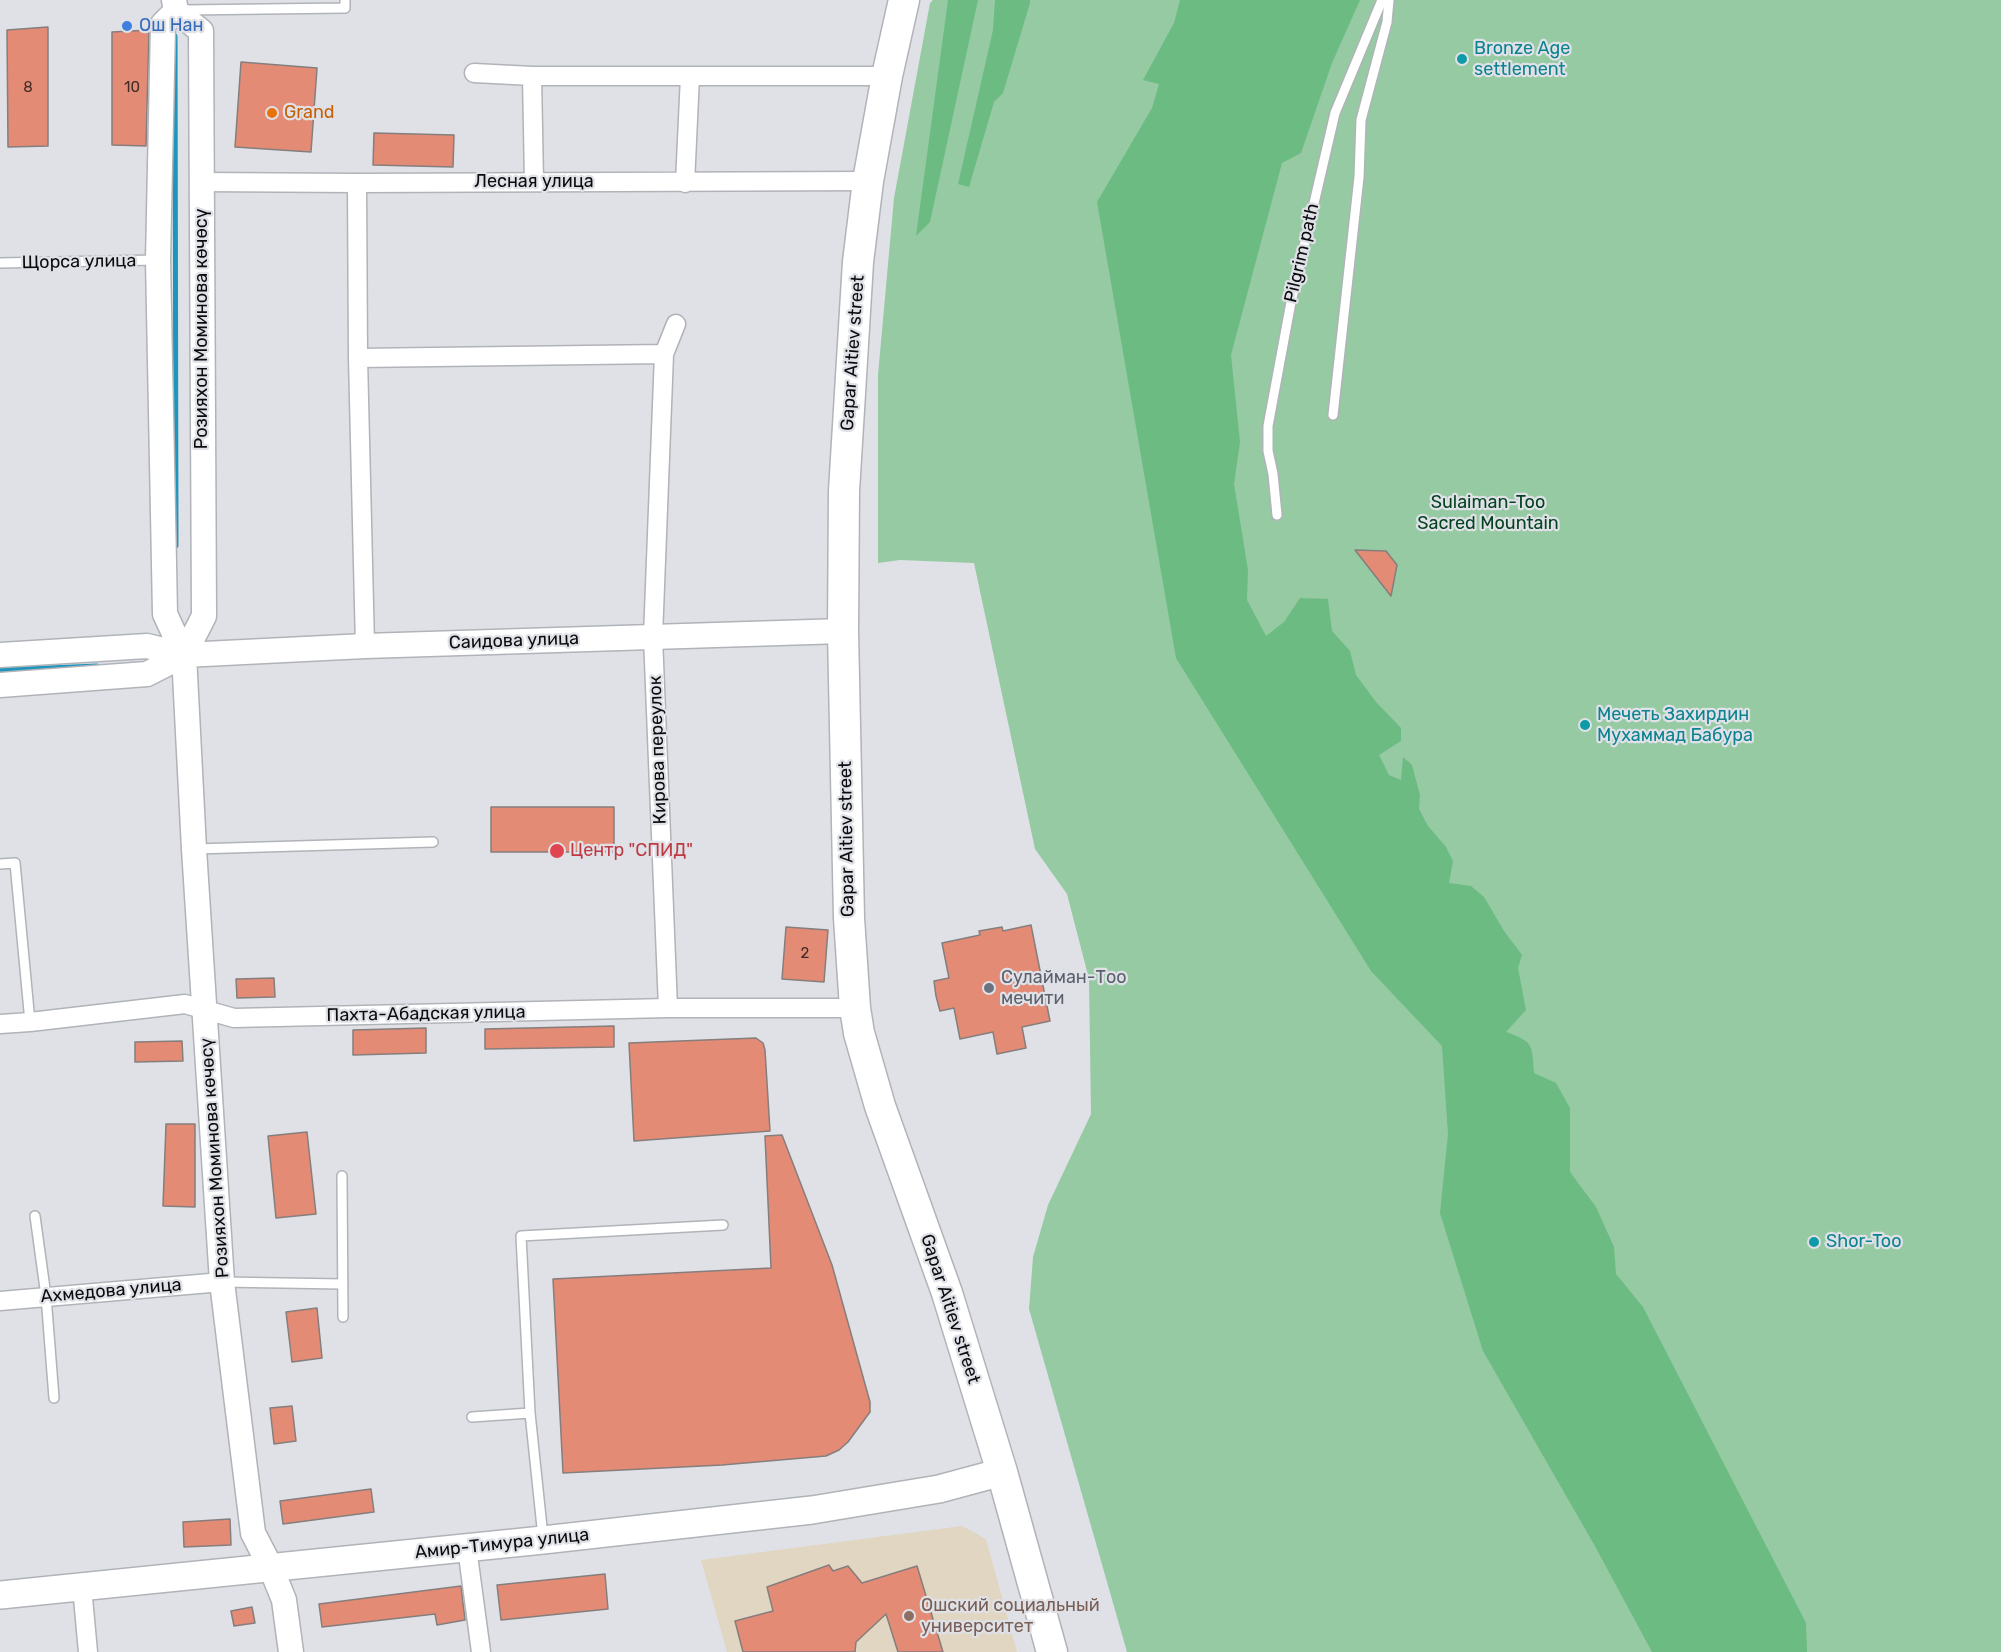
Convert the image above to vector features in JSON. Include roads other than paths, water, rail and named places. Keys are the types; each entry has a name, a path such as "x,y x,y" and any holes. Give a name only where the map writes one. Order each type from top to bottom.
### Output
{"main road":[{"name":"Gapar Aitiev street","path":"904,0 887,76 868,182 858,262 844,491 843,631 849,918 855,1008 859,1034 880,1106 946,1293 1002,1472 1052,1652"},
{"name":"Амир-Тимура улица","path":"0,1595 467,1548 813,1510 939,1489 1002,1472"}],"street":[{"name":"Розияхон Моминова көчөсү","path":"184,655 204,616 201,31 175,5 163,24 158,260 165,614 184,655 222,1282 253,1533 284,1600 291,1652"},
{"path":"474,73 532,76 887,76"},
{"path":"532,76 534,181"},
{"path":"684,183 690,76"},
{"name":"Лесная улица","path":"201,182 868,182"},
{"path":"357,183 358,358 365,646"},
{"name":"Кирова переулок","path":"668,1008 653,636 664,354 676,324"},
{"path":"358,358 664,354"},
{"name":"Саидова улица","path":"0,655 147,646 184,655 365,646 843,631"},
{"name":"Саидова улица","path":"0,685 147,674 184,655"},
{"name":"Пахта-Абадская улица","path":"0,1024 185,1004 234,1018 668,1008 855,1008"},
{"name":"Ахмедова улица","path":"0,1301 222,1282"},
{"path":"467,1548 481,1652"},
{"path":"82,1587 88,1652"}],"lane":[{"path":"175,5 345,8 345,0"},
{"name":"Pilgrim path","path":"1277,514 1268,451 1269,426 1290,302 1335,113 1382,0"},
{"path":"1334,415 1359,177 1360,120 1387,22 1389,0"},
{"name":"Щорса улица","path":"0,264 158,260"},
{"path":"194,849 433,842"},
{"path":"0,864 15,863 30,1022"},
{"path":"342,1176 343,1317"},
{"path":"35,1216 46,1296 54,1398"},
{"path":"543,1540 530,1413 521,1236 723,1226"},
{"path":"222,1282 342,1284"},
{"path":"472,1417 530,1413"}],"waterway":[{"path":"175,36 176,546"},
{"path":"0,670 97,666"}],"place":[{"name":"Ош Нан","path":"127,26"},
{"name":"Bronze Age settlement","path":"1462,59"},
{"name":"Grand","path":"272,113"},
{"name":"Мечеть Захирдин Мухаммад Бабура","path":"1585,725"},
{"name":"Центр \"СПИД\"","path":"557,851"},
{"name":"Сулайман-Тоо мечити","path":"989,988"},
{"name":"Shor-Too","path":"1814,1242"},
{"name":"Ошский социальный университет","path":"909,1616"}],"park label":[{"name":"Sulaiman-Too Sacred Mountain","path":"1488,513"}]}
